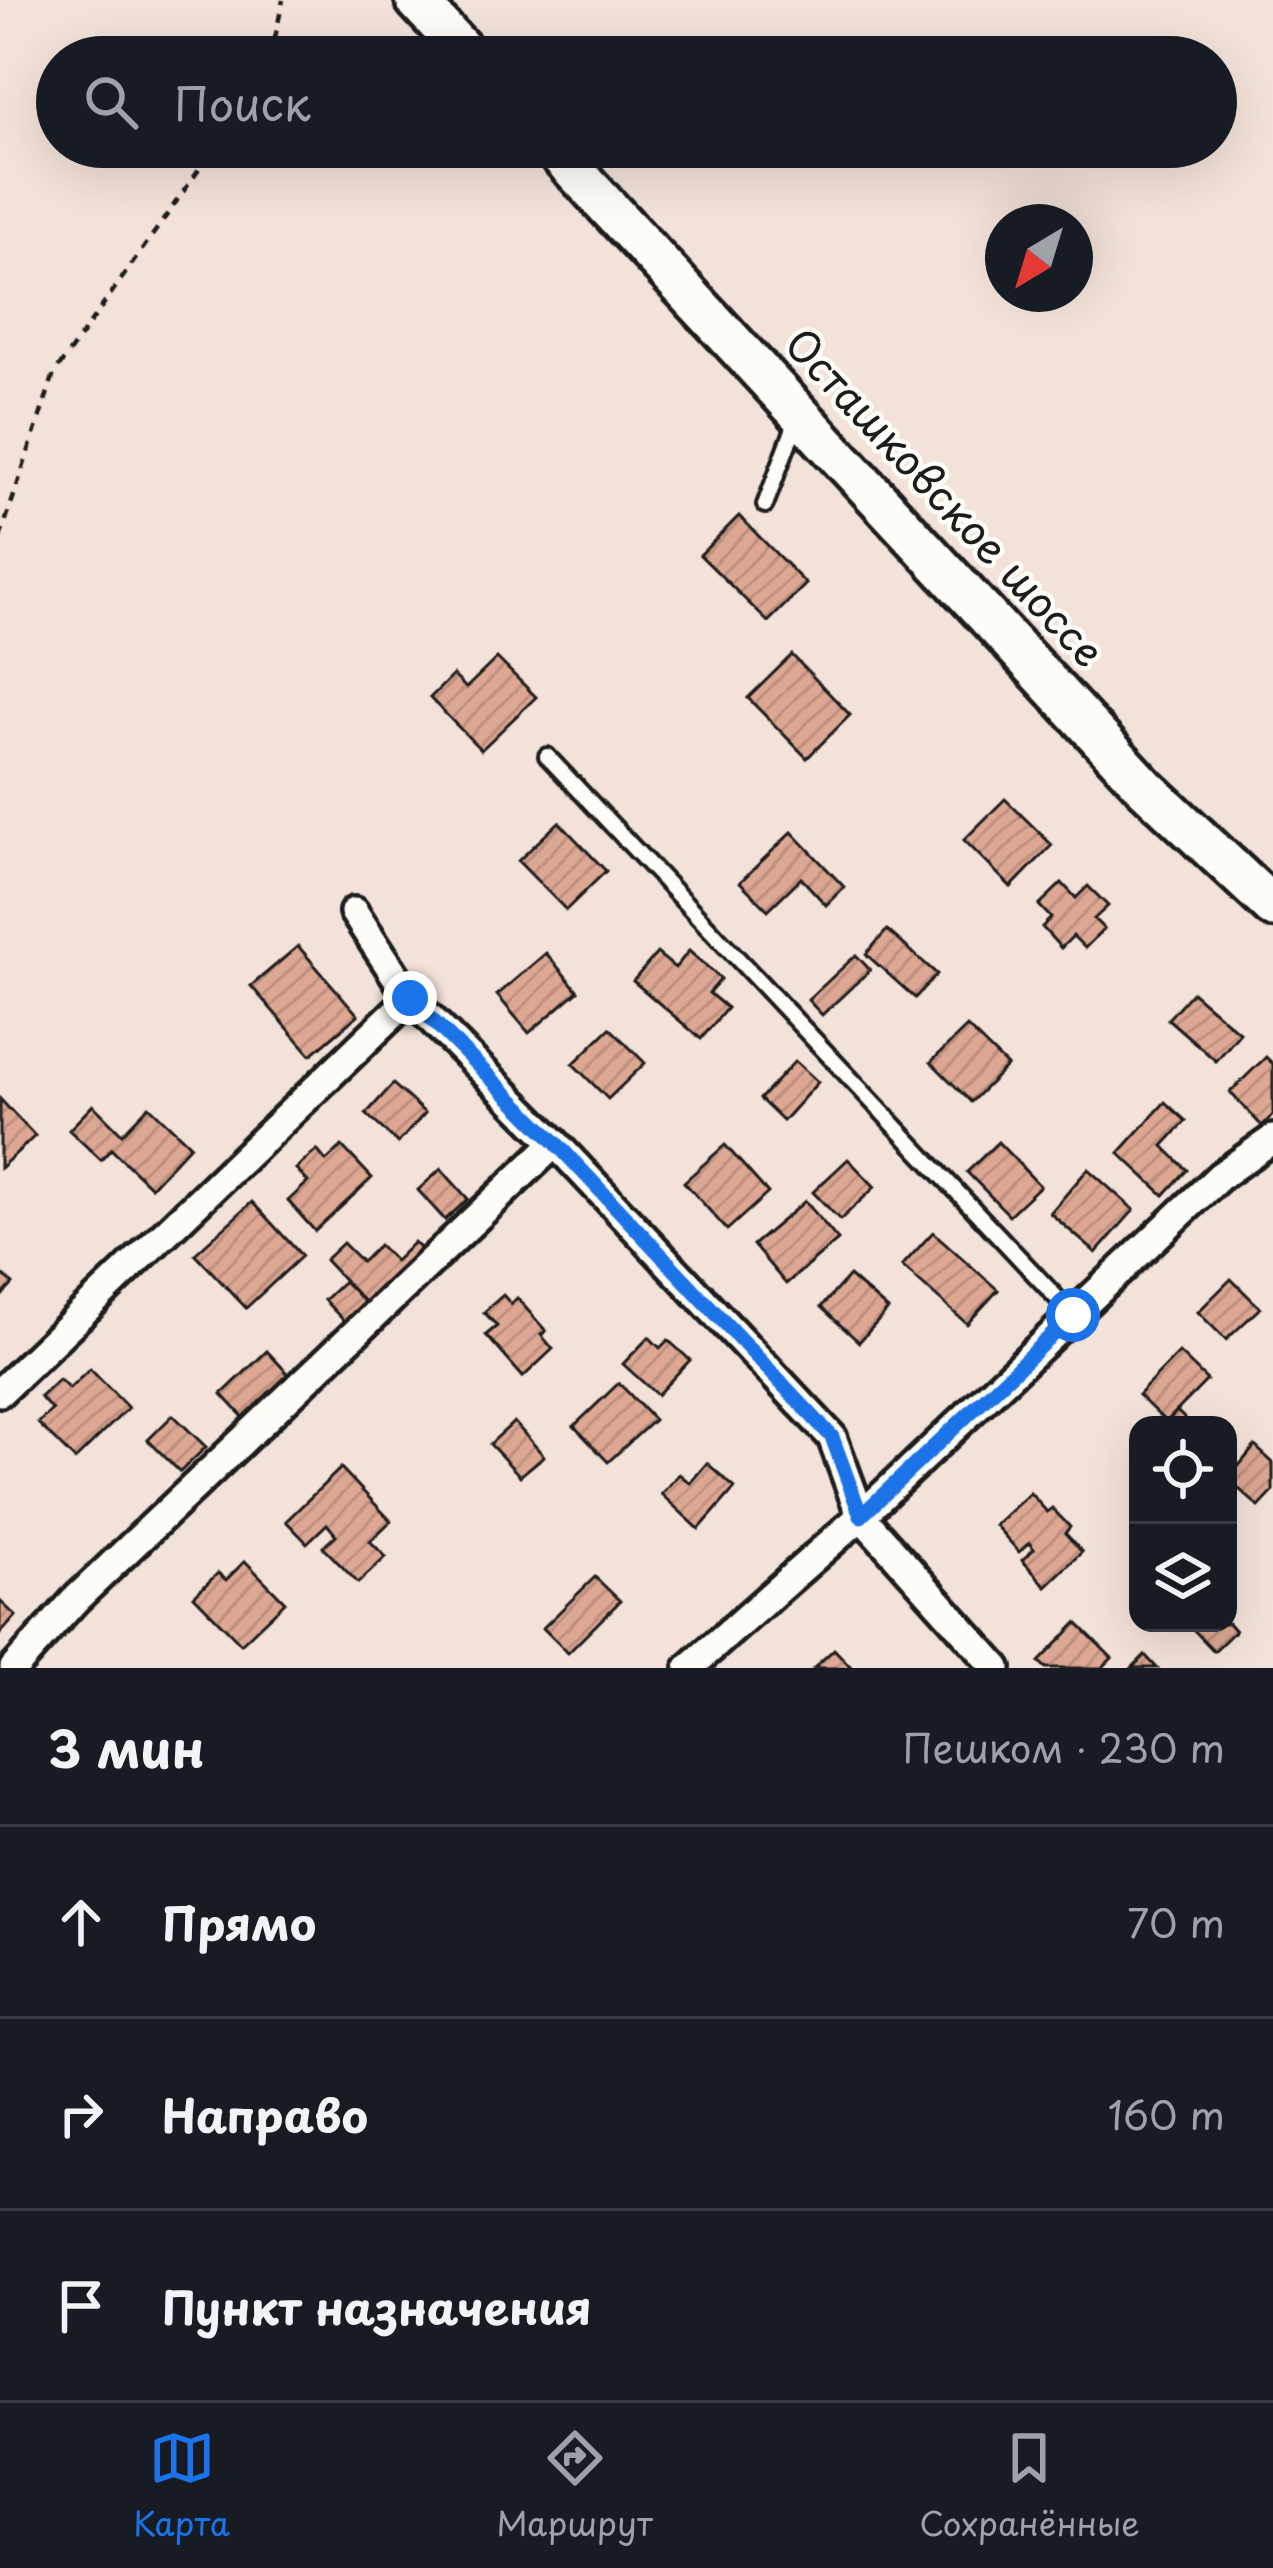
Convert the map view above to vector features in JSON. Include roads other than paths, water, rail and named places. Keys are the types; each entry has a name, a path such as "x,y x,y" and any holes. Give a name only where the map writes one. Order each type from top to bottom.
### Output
{"street":[{"path":"416,0 449,36"},
{"name":"Осташковское шоссе","path":"572,168 1146,788 1273,907"},
{"path":"353,912 410,998 555,1142 832,1437 861,1516 997,1668"},
{"path":"0,1392 410,998"},
{"path":"688,1668 861,1516 1220,1176 1273,1139"},
{"path":"14,1668 75,1600 555,1142"}],"lane":[{"path":"765,506 800,413"},
{"path":"547,756 1073,1315"}]}
